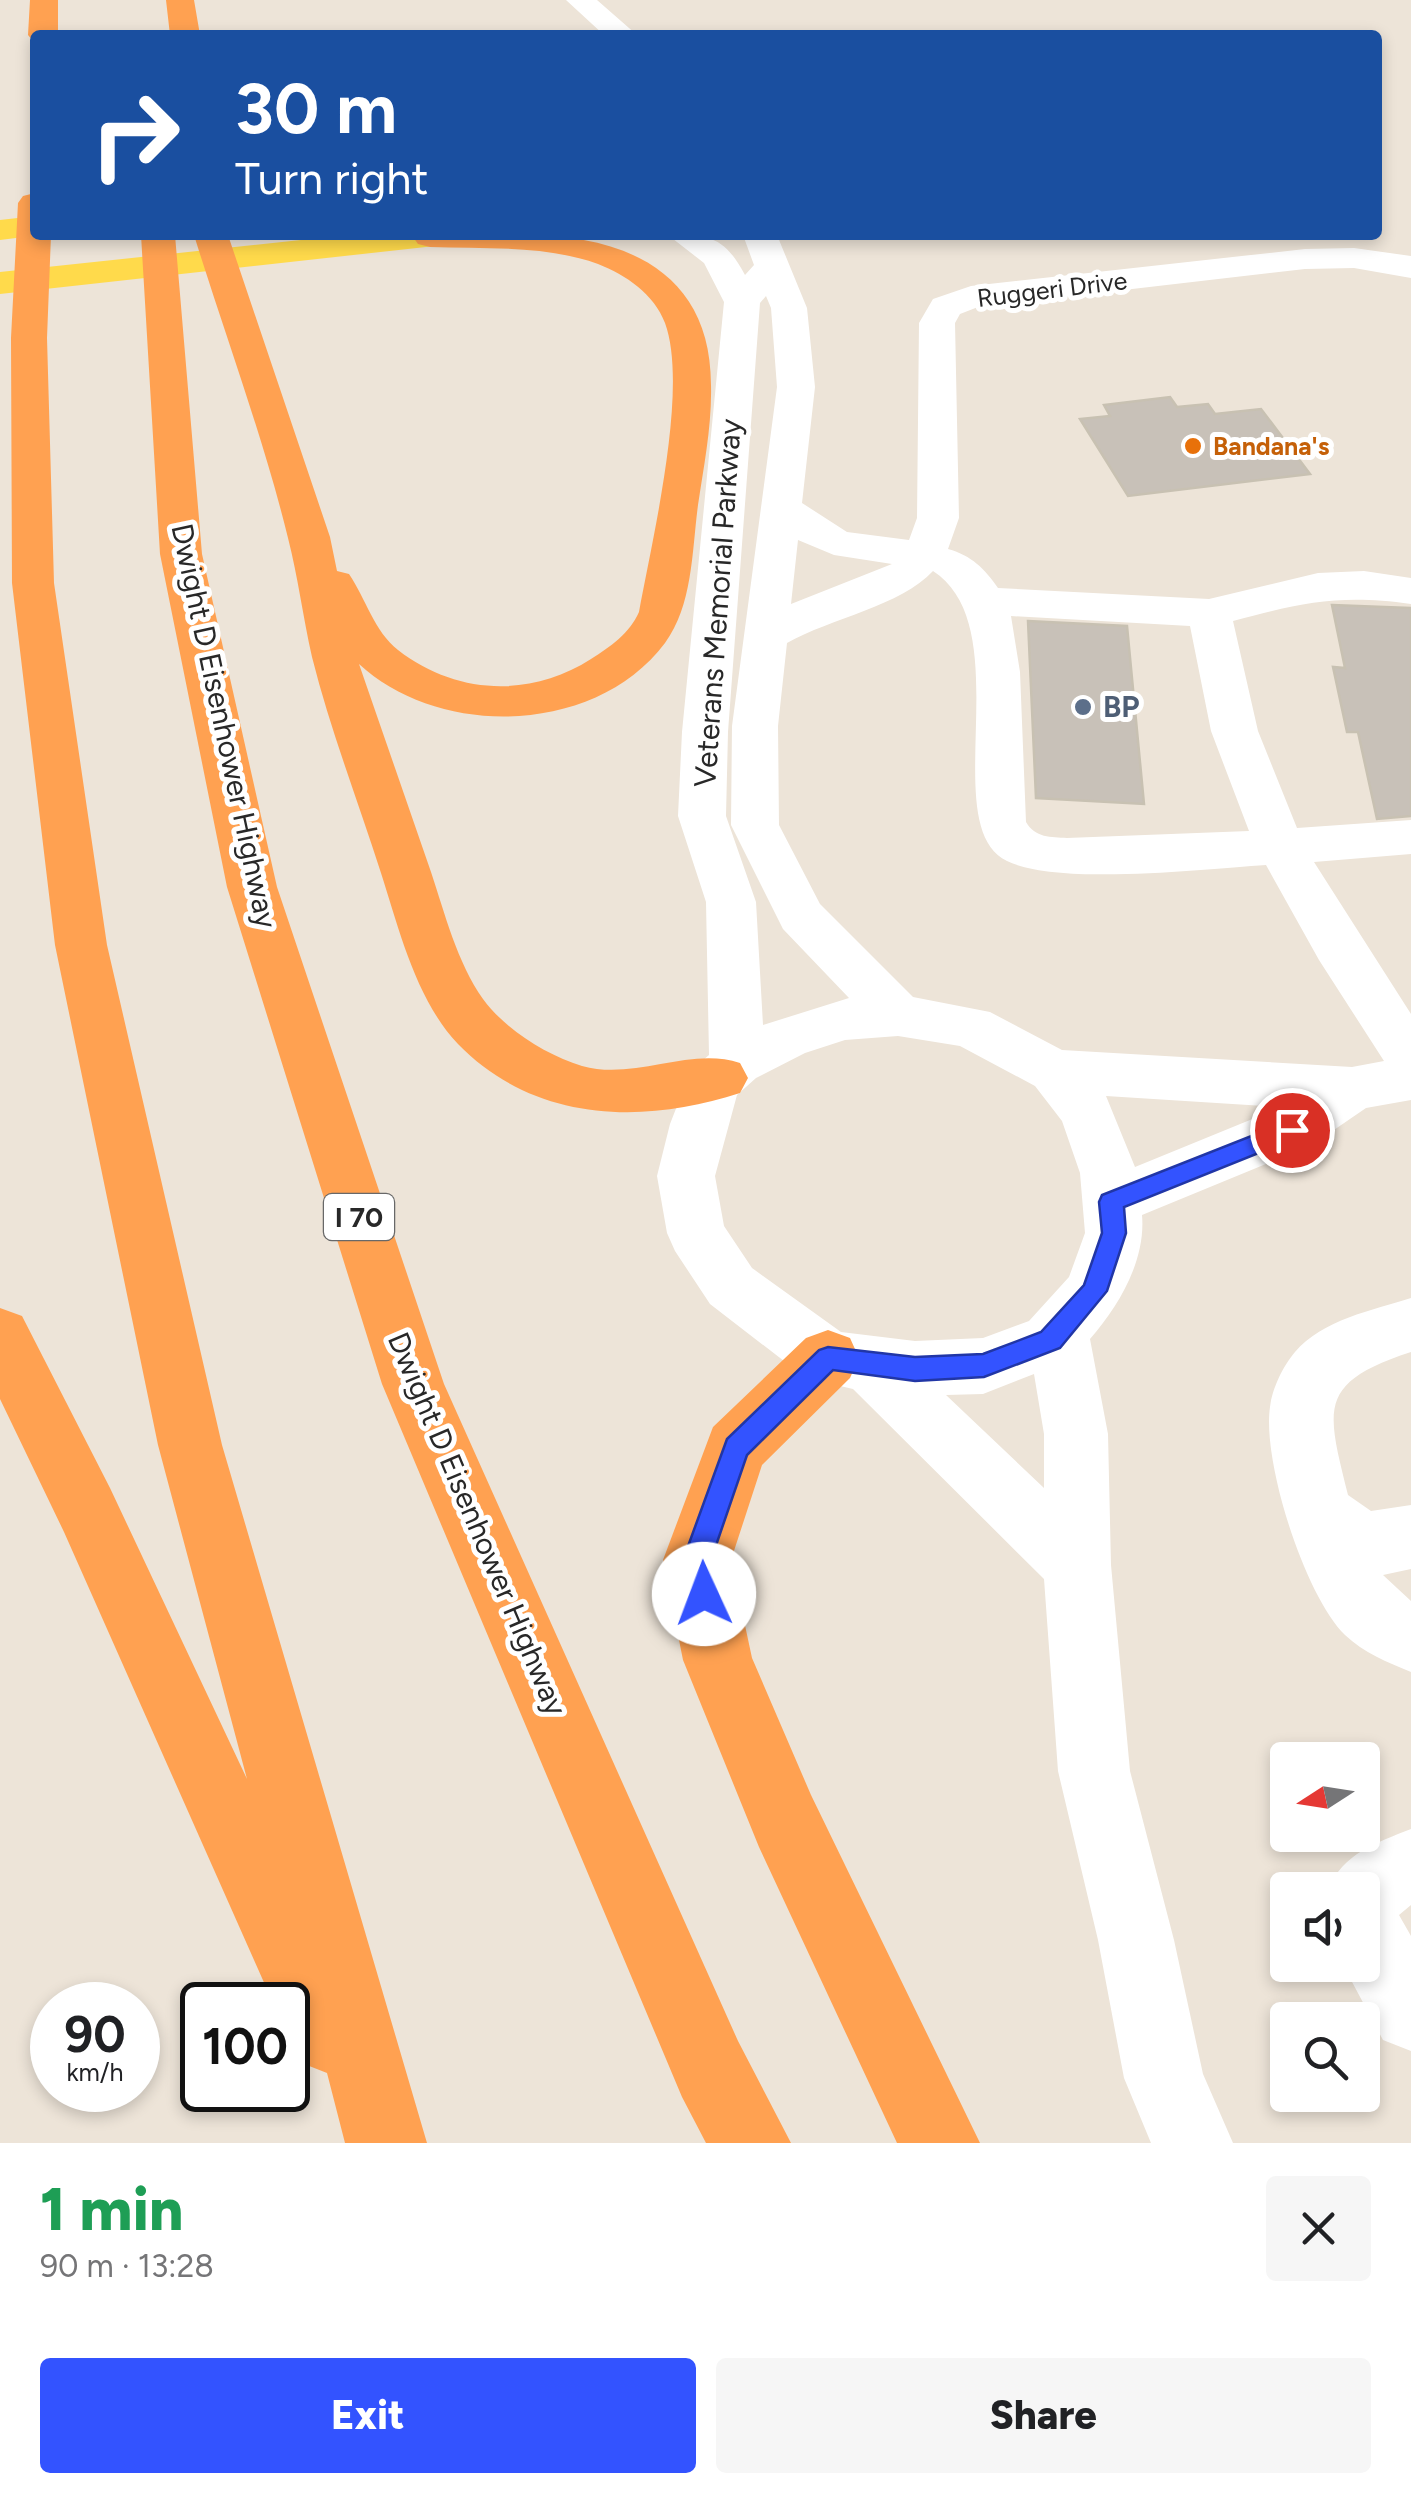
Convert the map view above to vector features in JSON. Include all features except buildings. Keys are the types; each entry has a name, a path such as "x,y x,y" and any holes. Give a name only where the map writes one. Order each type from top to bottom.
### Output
{"highway":[{"path":"43,30 44,0"},
{"path":"180,0 184,30"},
{"path":"33,240 28,338 32,584 82,944 190,1445 386,2143"},
{"name":"Dwight D Eisenhower Highway","path":"158,240 182,554 252,887 413,1384 710,2068 750,2143"},
{"path":"213,240 309,537 335,659 410,885 437,960 474,1026 535,1070 618,1094 729,1071"},
{"path":"309,537 362,637 379,659 435,692 467,700 506,703 561,694 610,669 655,628 692,420 695,369 677,308 660,285 638,268 586,249 483,240"},
{"path":"0,1335 87,1510 378,2143"},
{"path":"848,1360 736,1448 697,1560 718,1660 785,1821 939,2143"}],"main road":[{"path":"0,230 30,227"},
{"path":"0,283 401,240"}],"street":[{"path":"580,0 616,30"},
{"path":"692,240 718,257 757,268"},
{"name":"Ruggeri Drive","path":"926,555 938,518 938,323 946,306 971,298 1306,259 1354,258 1411,267"},
{"name":"Veterans Memorial Parkway","path":"757,268 789,308 796,387 755,726 754,826 801,916 898,1015"},
{"name":"Veterans Memorial Parkway","path":"729,1071 732,902 702,816 705,732 757,268"},
{"path":"783,507 805,526 840,543 886,554 926,555 953,566 966,576 984,601 996,644 1002,822 1006,834 1017,845 1051,854 1284,848 1411,837"},
{"path":"766,638 802,616 903,578 926,555"},
{"path":"984,601 1209,612 1318,586 1364,584 1411,591"},
{"path":"1209,612 1239,745 1284,848 1349,965 1411,1057"},
{"path":"848,1360 915,1369 984,1366 1023,1354 1050,1340 1094,1291 1114,1233 1109,1173 1086,1111 1054,1071 971,1027 898,1015 844,1020 786,1038 729,1071 714,1083 698,1124 686,1176 696,1233 731,1286 848,1360 1077,1564"},
{"path":"1054,1071 1352,1089 1411,1078"},
{"path":"1111,1202 1292,1130 1352,1089"},
{"path":"1411,1324 1349,1346 1324,1364 1306,1388 1300,1424 1318,1511 1333,1560 1376,1620 1411,1638"},
{"path":"1058,1331 1076,1434 1077,1564 1094,1770 1136,1940 1164,2078 1192,2143"},
{"path":"1318,1511 1335,1529 1366,1545 1411,1538"},
{"path":"1380,1882 1411,1866"},
{"path":"1380,1956 1411,2012"}],"place":[{"name":"Bandana's","path":"1193,446"},
{"name":"BP","path":"1083,707"}],"route":[{"path":"704,1594 697,1560 736,1448 828,1358 915,1369 984,1366 1023,1354 1050,1340 1094,1291 1114,1233 1111,1202 1292,1130"}]}
